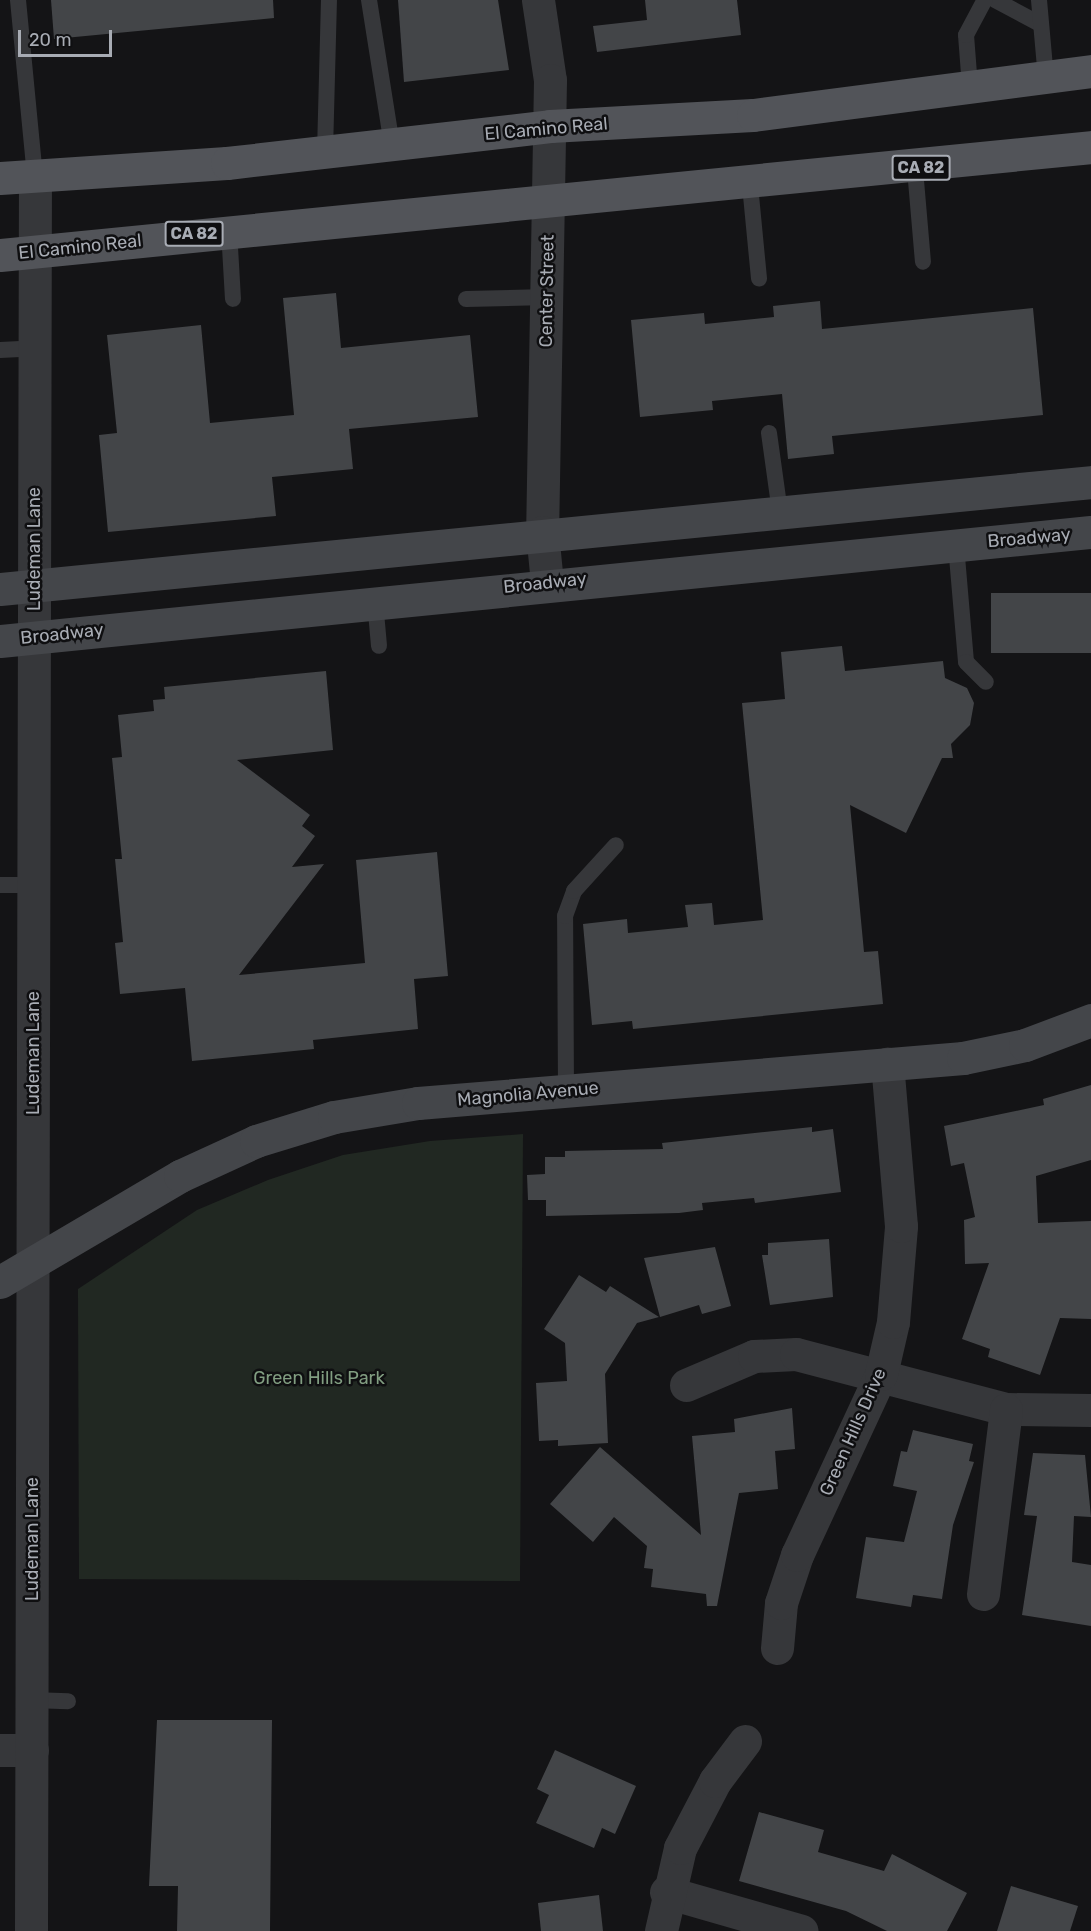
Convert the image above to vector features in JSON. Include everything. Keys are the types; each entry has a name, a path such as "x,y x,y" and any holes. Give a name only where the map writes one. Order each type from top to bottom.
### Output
{"main road":[{"name":"El Camino Real","path":"0,178 325,152 550,126 753,115 1091,72"},
{"name":"El Camino Real","path":"0,255 35,253 229,230 549,204 915,169 1091,147"}],"street":[{"name":"Center Street","path":"538,0 550,80 542,532 546,583"},
{"name":"Ludeman Lane","path":"31,1931 16,1750 32,1700 34,175"},
{"path":"0,589 542,532 1091,482"},
{"name":"Broadway","path":"0,641 375,600 1091,532"},
{"name":"Magnolia Avenue","path":"0,1282 32,1268 180,1176 256,1141 334,1117 407,1105 887,1065 1025,1045 1091,1020"},
{"name":"Green Hills Drive","path":"777,1648 781,1603 797,1555 881,1374 893,1322 901,1226 887,1065"},
{"path":"686,1385 754,1356 796,1354 881,1374 1006,1409 1091,1410"},
{"path":"983,1594 1006,1409"},
{"path":"661,1931 666,1892 680,1848 715,1781 745,1741"},
{"path":"666,1892 802,1931"}],"lane":[{"path":"18,0 34,175"},
{"path":"325,152 329,0"},
{"path":"369,0 392,145"},
{"path":"970,87 966,35 985,0"},
{"path":"995,0 1040,24"},
{"path":"1039,0 1046,78"},
{"path":"915,169 923,262"},
{"path":"750,185 759,279"},
{"path":"229,230 233,299"},
{"path":"466,299 547,297"},
{"path":"0,350 35,348"},
{"path":"769,433 780,512"},
{"path":"956,545 966,662 986,682"},
{"path":"375,600 379,646"},
{"path":"566,1091 565,916 573,891 616,845"},
{"path":"0,885 33,885"},
{"path":"32,1700 68,1701"}],"green space":[{"name":"Green Hills Park","path":"523,1134 520,1581 79,1579 78,1289 197,1210 268,1180 343,1155 430,1141"}],"building":[{"path":"51,0 273,0 274,18 54,39"},
{"path":"398,0 498,0 509,70 404,82"},
{"path":"645,0 737,0 741,35 597,52 593,26 647,20"},
{"path":"336,293 341,348 470,335 478,417 349,429 353,469 272,477 276,516 108,532 99,435 117,433 107,335 201,325 210,423 294,415 283,298"},
{"path":"820,301 822,329 1033,308 1043,415 832,436 834,454 788,459 782,394 712,401 713,410 640,417 631,320 704,313 705,324 774,317 773,306"},
{"path":"991,593 1091,593 1091,653 991,653"},
{"path":"842,646 845,671 943,661 945,678 967,688 974,703 970,725 951,744 953,758 942,758 906,833 850,805 864,952 878,951 883,1004 633,1029 632,1021 592,1025 583,924 627,919 628,933 688,927 685,905 712,903 714,925 763,920 742,703 785,699 781,652"},
{"path":"326,671 333,750 237,760 310,815 302,826 315,836 292,867 324,864 239,975 365,963 356,860 437,852 448,976 414,979 418,1029 313,1040 314,1049 192,1061 185,988 120,994 115,943 123,942 115,859 122,859 112,758 122,757 118,715 154,711 153,700 165,699 164,687"},
{"path":"1091,1085 1091,1160 1036,1176 1038,1223 1091,1221 1091,1319 1060,1318 1040,1375 988,1357 990,1349 962,1339 989,1263 965,1264 964,1220 975,1217 964,1163 951,1166 944,1126 1044,1105 1043,1099"},
{"path":"812,1127 812,1132 833,1129 841,1192 755,1203 754,1198 702,1203 703,1210 679,1213 546,1216 546,1200 528,1200 527,1175 545,1174 545,1157 565,1157 565,1151 663,1149 662,1143"},
{"path":"829,1239 833,1297 770,1305 762,1255 768,1255 768,1243"},
{"path":"715,1247 731,1306 702,1314 699,1305 660,1317 644,1258"},
{"path":"579,1275 606,1292 610,1286 659,1317 637,1323 605,1374 608,1443 558,1446 558,1440 539,1441 536,1383 567,1381 565,1343 544,1329"},
{"path":"792,1408 795,1449 775,1451 778,1489 739,1493 717,1606 707,1606 706,1594 651,1587 653,1569 644,1568 647,1546 614,1517 593,1542 550,1504 600,1447 701,1535 692,1436 735,1432 734,1419"},
{"path":"913,1430 973,1444 969,1461 974,1462 953,1525 942,1599 913,1595 911,1607 856,1598 866,1537 904,1542 917,1491 893,1486 901,1451 907,1452"},
{"path":"1033,1453 1085,1455 1091,1517 1074,1516 1072,1562 1091,1565 1091,1626 1022,1615 1037,1516 1024,1515"},
{"path":"157,1720 272,1720 270,1931 177,1931 178,1886 149,1886"},
{"path":"555,1750 636,1786 615,1834 602,1828 594,1848 536,1823 549,1795 537,1789"},
{"path":"759,1812 824,1830 818,1852 884,1871 892,1854 967,1893 947,1931 887,1931 846,1911 739,1881"},
{"path":"1011,1886 1078,1906 1070,1931 997,1931"},
{"path":"599,1895 603,1931 541,1931 538,1903"}]}
